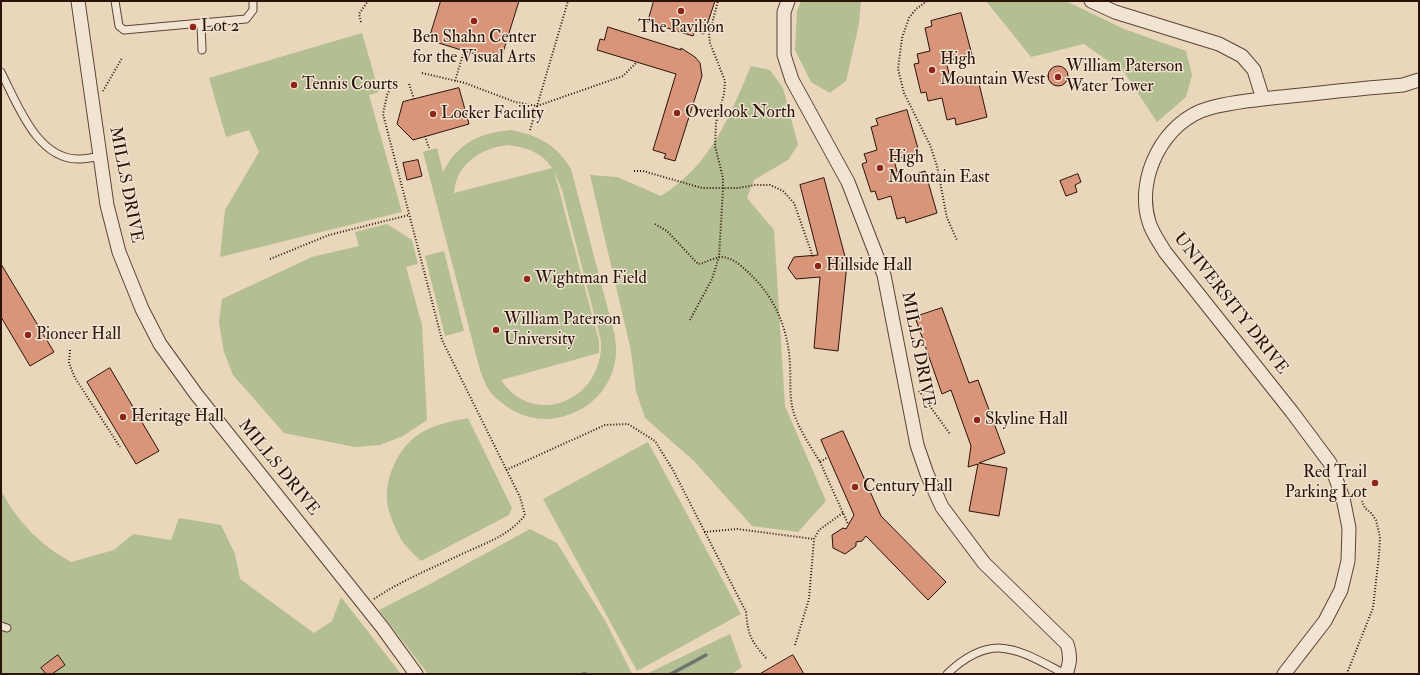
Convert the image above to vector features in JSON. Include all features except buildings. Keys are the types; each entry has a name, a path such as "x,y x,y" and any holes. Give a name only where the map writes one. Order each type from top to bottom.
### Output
{"street":[{"name":"MILLS DRIVE","path":"78,1 107,205 119,252 142,309 160,344 196,394 365,605 416,674"},
{"name":"MILLS DRIVE","path":"788,1 784,12 784,55 792,80 848,182 884,275 917,445 927,474 942,507 984,563 1067,644 1070,654 1070,664 1066,674"},
{"path":"1091,1 1115,12 1219,44 1242,56 1254,70 1263,99"},
{"name":"UNIVERSITY DRIVE","path":"1284,674 1325,621 1341,590 1348,561 1349,528 1343,498 1330,463 1292,412 1165,252 1149,223 1146,201 1150,166 1166,138 1184,120 1209,108 1263,99 1403,85 1419,80"}],"lane":[{"path":"115,1 119,26 124,30 246,19 253,10 253,1"},
{"path":"201,23 202,50"},
{"path":"1,72 30,128 43,144 60,155 78,159 100,156"},
{"path":"947,674 962,660 978,651 993,647 1023,652 1066,674"}],"path":[{"path":"361,22 359,14 368,1"},
{"path":"530,130 568,1"},
{"path":"690,320 712,279 719,257 723,189 715,146 716,123 724,94 725,81 710,43 709,35 718,1"},
{"path":"927,1 916,9 909,18 902,38 898,69 904,93 930,145 937,166 947,218 957,240"},
{"path":"455,81 464,51"},
{"path":"93,108 122,58"},
{"path":"422,73 455,81 515,102 537,106 623,76 636,62"},
{"path":"365,605 390,588 497,538 517,526 524,515 520,497 442,340 383,114 387,95 395,81"},
{"path":"409,84 414,99"},
{"path":"425,136 429,148"},
{"path":"634,171 643,171 702,188 723,189 770,185 783,191 794,203 813,257"},
{"path":"270,259 329,235 409,215"},
{"path":"655,224 666,231 698,264 719,257 727,258 743,267 765,289 775,306 785,332 790,364 790,393 794,414 806,439 820,462 844,512 848,524"},
{"path":"70,350 69,363 75,378 120,447"},
{"path":"918,389 950,434"},
{"path":"506,470 605,425 628,424 655,441 746,612 748,631 756,646 766,658"},
{"path":"820,462 828,458"},
{"path":"1349,674 1348,671 1373,608 1379,555 1380,537 1376,520 1365,508 1362,500"},
{"path":"795,645 809,599 814,539 819,530 844,512"},
{"path":"704,532 737,529 814,539"}],"green space":[{"path":"801,1 861,1 859,24 846,81 830,93 811,82 795,50 797,11"},
{"path":"986,1 1066,1 1124,29 1186,51 1192,75 1186,97 1157,122 1124,72 1084,44 1031,57"},
{"path":"362,33 379,92 369,95 402,212 220,257 225,210 259,152 249,130 226,137 209,78"},
{"path":"751,66 770,70 783,88 798,145 788,160 754,180 747,198 774,230 785,406 826,501 798,532 752,526 694,461 645,418 636,391 631,351 590,175 617,177 661,196 678,184 706,155 726,121"},
{"name":"Wightman Field","path":"511,130 521,132 546,142 560,153 571,169 615,336 616,358 614,366 608,381 600,394 588,405 560,417 544,419 529,417 514,411 492,394 487,387 480,370 423,152 437,148 443,172 455,154 471,141 500,131","holes":["508,145 533,151 548,162 552,168 454,193 459,174 472,159 488,150","554,171 562,190 601,341 599,362 591,379 579,393 564,401 547,405 531,403 515,395 501,380 599,353 599,341"]},
{"path":"387,224 412,240 418,264 406,267 422,325 427,420 403,436 380,445 355,447 284,433 233,375 224,352 219,323 222,299 312,257 359,246 355,232"},
{"path":"444,251 464,331 445,336 425,256"},
{"path":"468,418 512,508 509,515 421,561 402,541 391,516 387,501 387,491 392,470 402,451 416,436 435,426"},
{"path":"648,442 741,614 637,671 543,499"},
{"path":"1,491 15,513 31,532 49,548 71,562 114,550 133,534 171,540 179,518 221,525 235,554 240,579 314,633 332,621 341,597 401,674 1,674"},
{"path":"530,529 557,543 606,622 632,674 428,674 379,610"},
{"path":"730,634 742,667 732,674 646,674"}],"waterway":[{"path":"671,674 706,655"}],"place":[{"name":"The Pavilion","path":"681,11"},
{"name":"Ben Shahn Center for the Visual Arts","path":"474,21"},
{"name":"Lot 2","path":"193,27"},
{"name":"High Mountain West","path":"932,70"},
{"name":"William Paterson Water Tower","path":"1058,77"},
{"name":"Tennis Courts","path":"294,85"},
{"name":"Overlook North","path":"677,113"},
{"name":"Locker Facility","path":"433,114"},
{"name":"High Mountain East","path":"880,168"},
{"name":"Hillside Hall","path":"818,266"},
{"name":"Wightman Field","path":"527,279"},
{"name":"William Paterson University","path":"496,330"},
{"name":"Pioneer Hall","path":"28,335"},
{"name":"Heritage Hall","path":"123,417"},
{"name":"Skyline Hall","path":"977,420"},
{"name":"Red Trail Parking Lot","path":"1375,483"},
{"name":"Century Hall","path":"855,487"}]}
